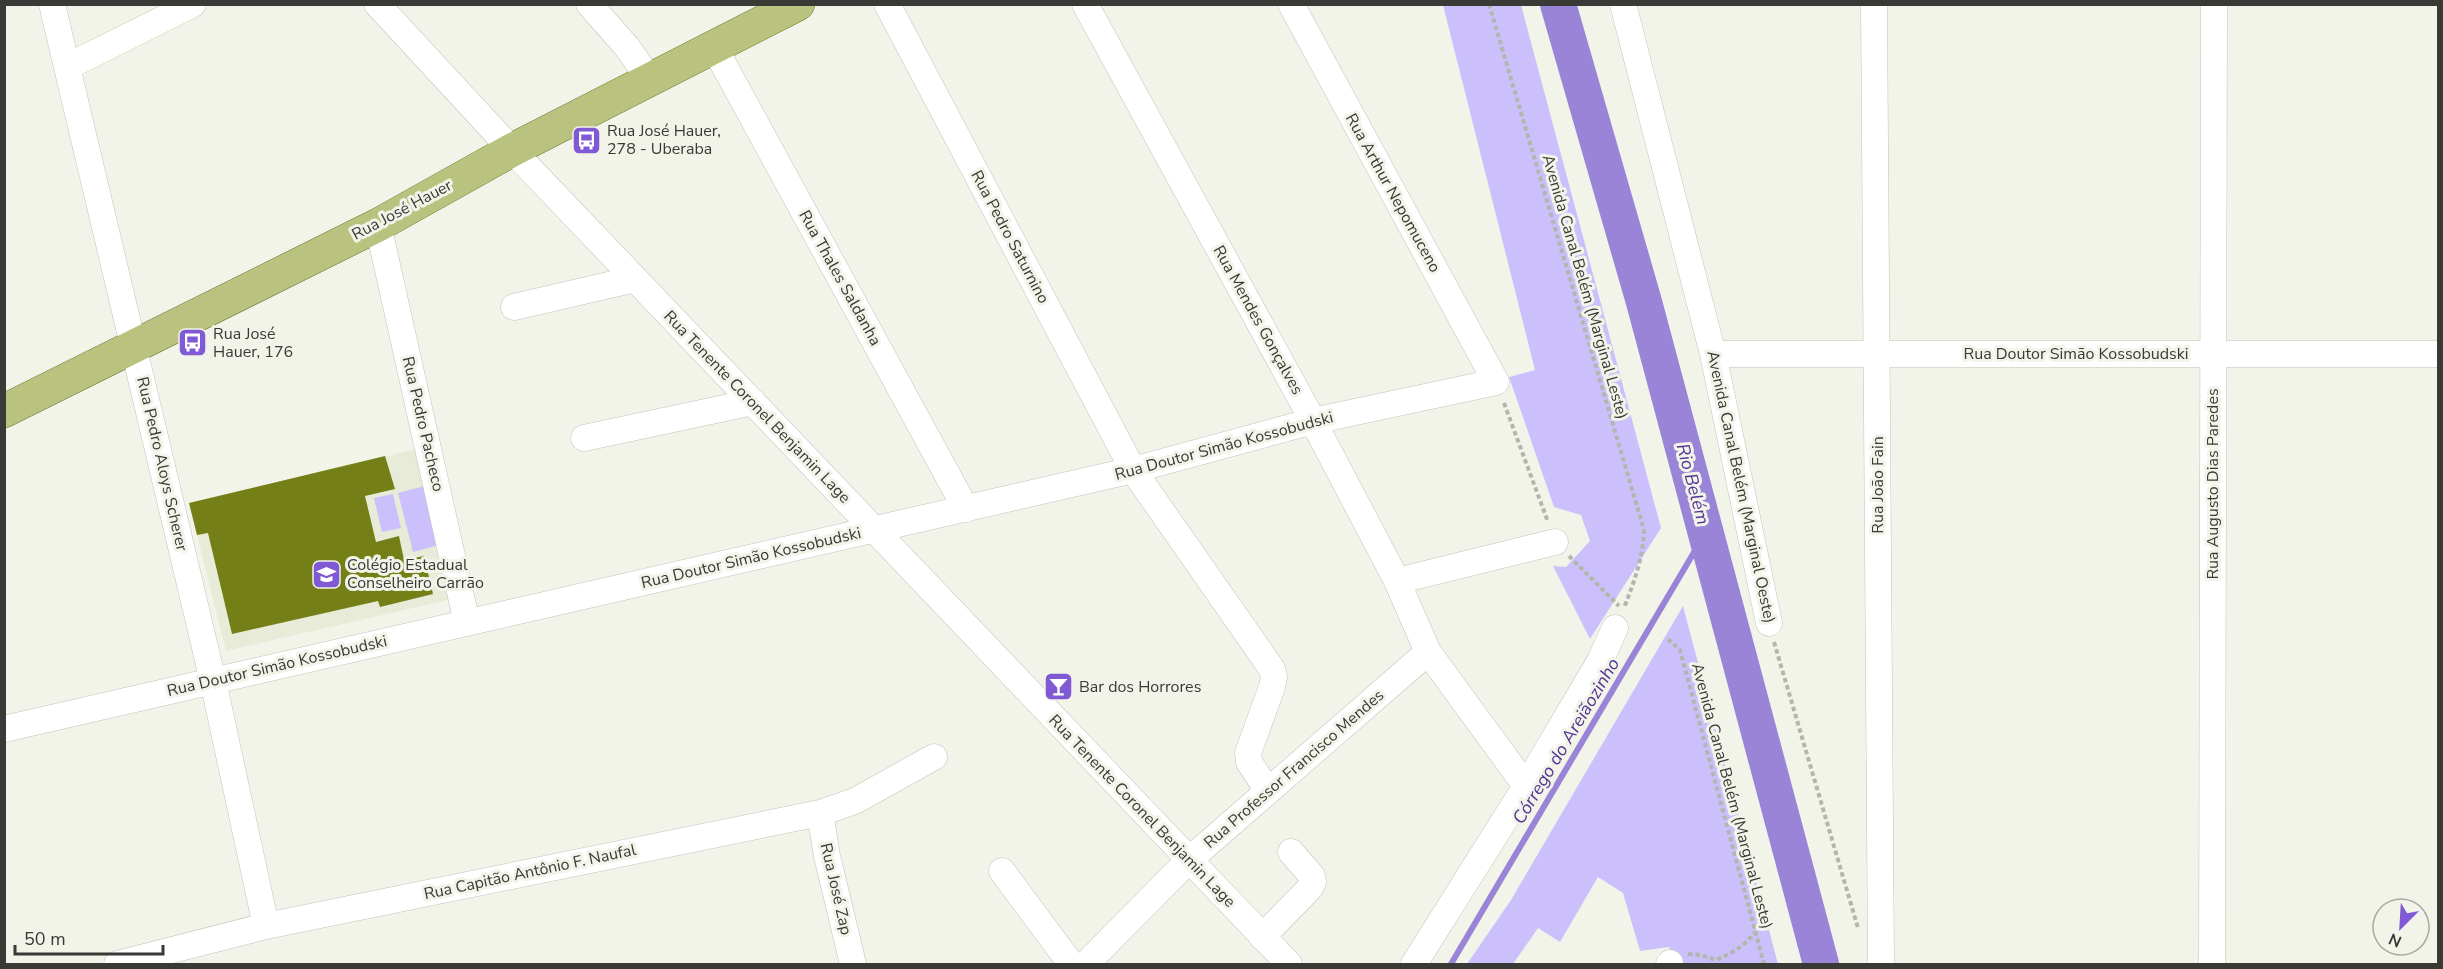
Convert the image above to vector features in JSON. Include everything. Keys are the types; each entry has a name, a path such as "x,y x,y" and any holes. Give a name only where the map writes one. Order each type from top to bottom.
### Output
{"main road":[{"name":"Rua José Hauer","path":"4,411 378,225 512,150 798,4"}],"street":[{"name":"Rua Pedro Aloys Scherer","path":"52,4 213,681 266,926"},
{"path":"67,67 193,4"},
{"name":"Rua Tenente Coronel Benjamin Lage","path":"377,4 512,150 1288,964"},
{"path":"589,4 627,47 650,80"},
{"name":"Rua Pedro Saturnino","path":"887,4 1133,470 1272,669 1274,677 1272,687 1248,753 1249,762 1268,791"},
{"name":"Rua Mendes Gonçalves","path":"1085,4 1313,421 1397,581 1428,652 1526,786"},
{"name":"Rua Arthur Nepomuceno","path":"1291,4 1496,382"},
{"name":"Avenida Canal Belém (Marginal Oeste)","path":"1623,4 1713,354 1769,624"},
{"name":"Rua João Fain","path":"1874,4 1881,964"},
{"name":"Rua Augusto Dias Paredes","path":"2212,964 2214,4"},
{"name":"Rua Thales Saldanha","path":"714,47 966,509"},
{"name":"Rua Pedro Pacheco","path":"378,225 467,623"},
{"path":"514,307 635,279"},
{"name":"Rua Doutor Simão Kossobudski","path":"1713,354 2439,354"},
{"name":"Rua Doutor Simão Kossobudski","path":"4,729 966,509 1133,470 1313,421 1496,382"},
{"path":"584,438 753,402"},
{"path":"1397,581 1555,542"},
{"path":"1414,964 1526,786 1600,661 1619,619"},
{"name":"Rua Professor Francisco Mendes","path":"1086,964 1189,861 1428,652"},
{"name":"Rua Capitão Antônio F. Naufal","path":"117,964 266,926 820,813 855,801 934,757"},
{"name":"Rua José Zap","path":"820,813 827,856 854,964"},
{"path":"1262,936 1310,888 1313,882 1312,876 1291,852"},
{"path":"1002,871 1071,964"}],"path":[{"name":"Avenida Canal Belém (Marginal Leste)","path":"1489,4 1644,530 1643,553 1619,619"},
{"path":"1496,382 1555,542 1619,619"},
{"name":"Avenida Canal Belém (Marginal Oeste)","path":"1769,624 1861,937"},
{"name":"Avenida Canal Belém (Marginal Leste)","path":"1668,639 1680,650 1764,964"},
{"path":"1669,964 1680,954 1701,955 1716,960 1735,952 1749,941 1755,932"}],"shaded area":[{"path":"1443,5 1521,5 1661,528 1590,639 1553,566 1566,567 1590,541 1581,515 1554,507 1509,377 1535,370"},
{"name":"Colégio Estadual Conselheiro Carrão","path":"417,449 452,599 226,651 189,503"},
{"path":"425,486 439,545 413,552 398,493"},
{"path":"393,494 401,528 382,532 374,498"},
{"path":"1683,606 1778,964 1677,964 1669,947 1640,951 1623,893 1598,877 1560,942 1538,928 1513,964 1467,964 1511,900"}],"building":[{"name":"Colégio Estadual Conselheiro Carrão","path":"385,456 395,489 365,496 376,542 399,536 404,560 424,556 433,594 380,607 378,601 232,634 208,533 197,535 189,503"}],"waterway":[{"name":"Rio Belém","path":"1558,4 1644,302 1821,964"},
{"name":"Córrego do Areiãozinho","path":"1451,964 1706,532"}],"place":[{"name":"Rua José Hauer, 278 - Uberaba","path":"586,140"},
{"name":"Rua José Hauer, 176","path":"192,343"},
{"name":"Colégio Estadual Conselheiro Carrão","path":"326,574"},
{"name":"Bar dos Horrores","path":"1058,687"}]}
